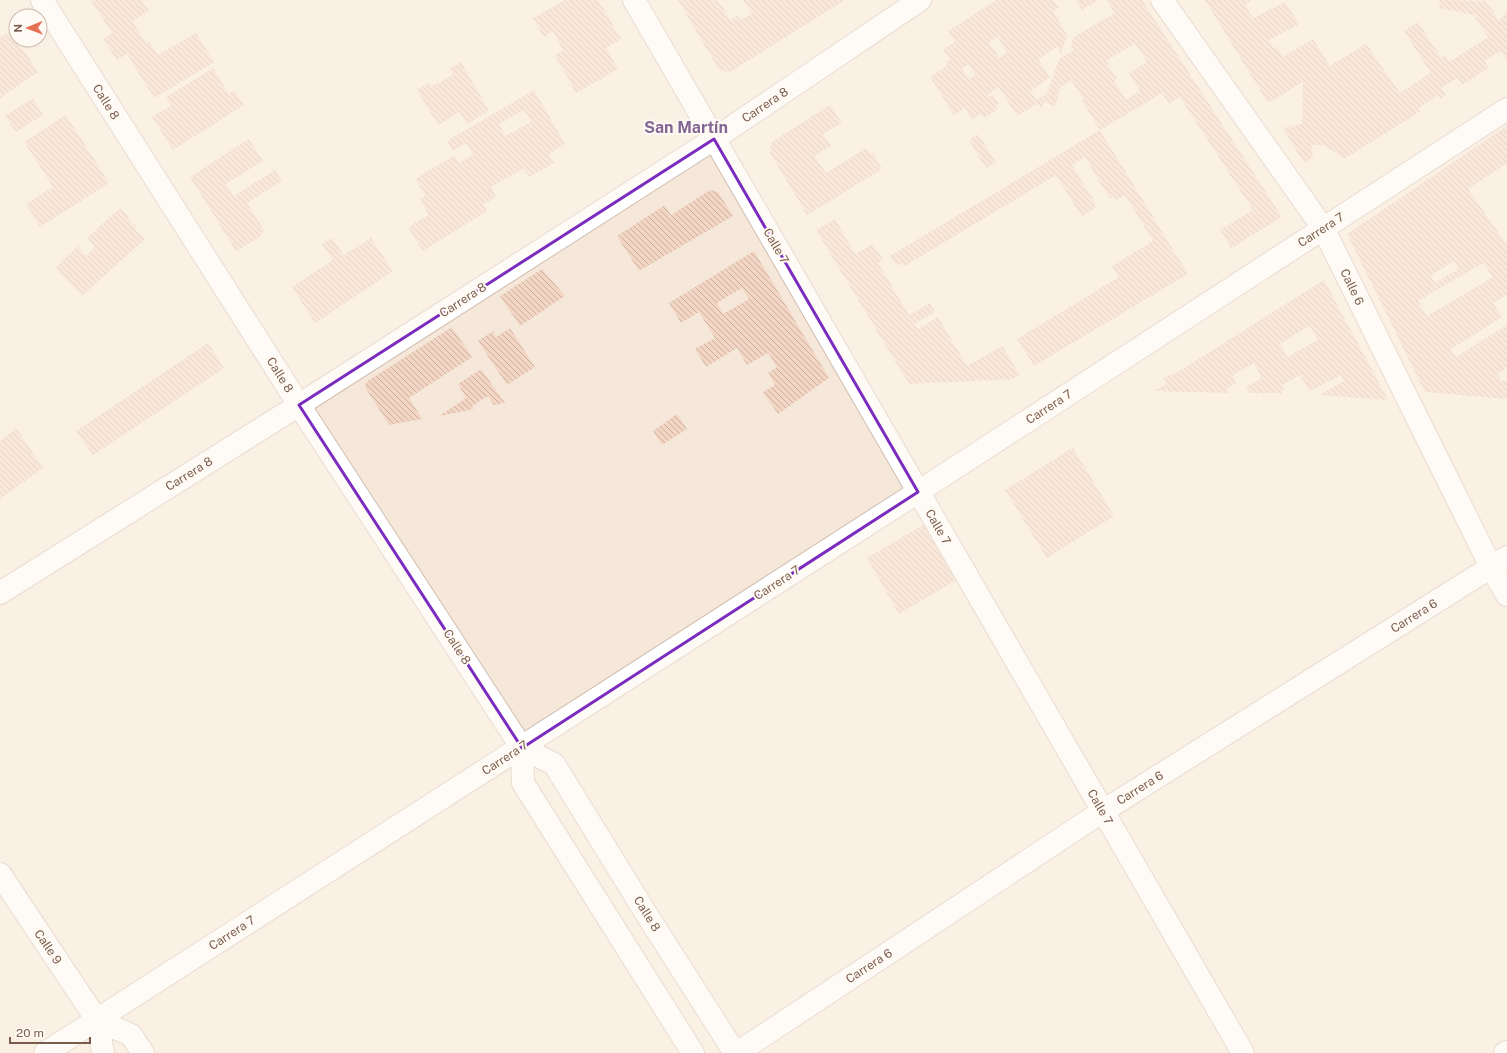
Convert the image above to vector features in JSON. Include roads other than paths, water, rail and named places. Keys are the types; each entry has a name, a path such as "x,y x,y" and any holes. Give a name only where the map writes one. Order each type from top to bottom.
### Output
{"street":[{"name":"Calle 8","path":"42,0 299,405 522,748 554,764 647,915 736,1053"},
{"name":"Calle 7","path":"634,0 1243,1053"},
{"name":"Carrera 8","path":"0,592 299,405 714,139 920,0"},
{"name":"Calle 6","path":"1162,0 1323,228 1499,562 1507,595"},
{"name":"Carrera 7","path":"45,1053 522,748 1507,109"},
{"name":"Carrera 6","path":"736,1053 1103,811 1499,562"},
{"path":"522,748 523,783 693,1053"},
{"name":"Calle 9","path":"0,874 97,1020 104,1053"},
{"path":"616,932 647,915"},
{"path":"97,1020 131,1035 143,1053"}],"district":[{"name":"San Martín","path":"686,127"}]}
